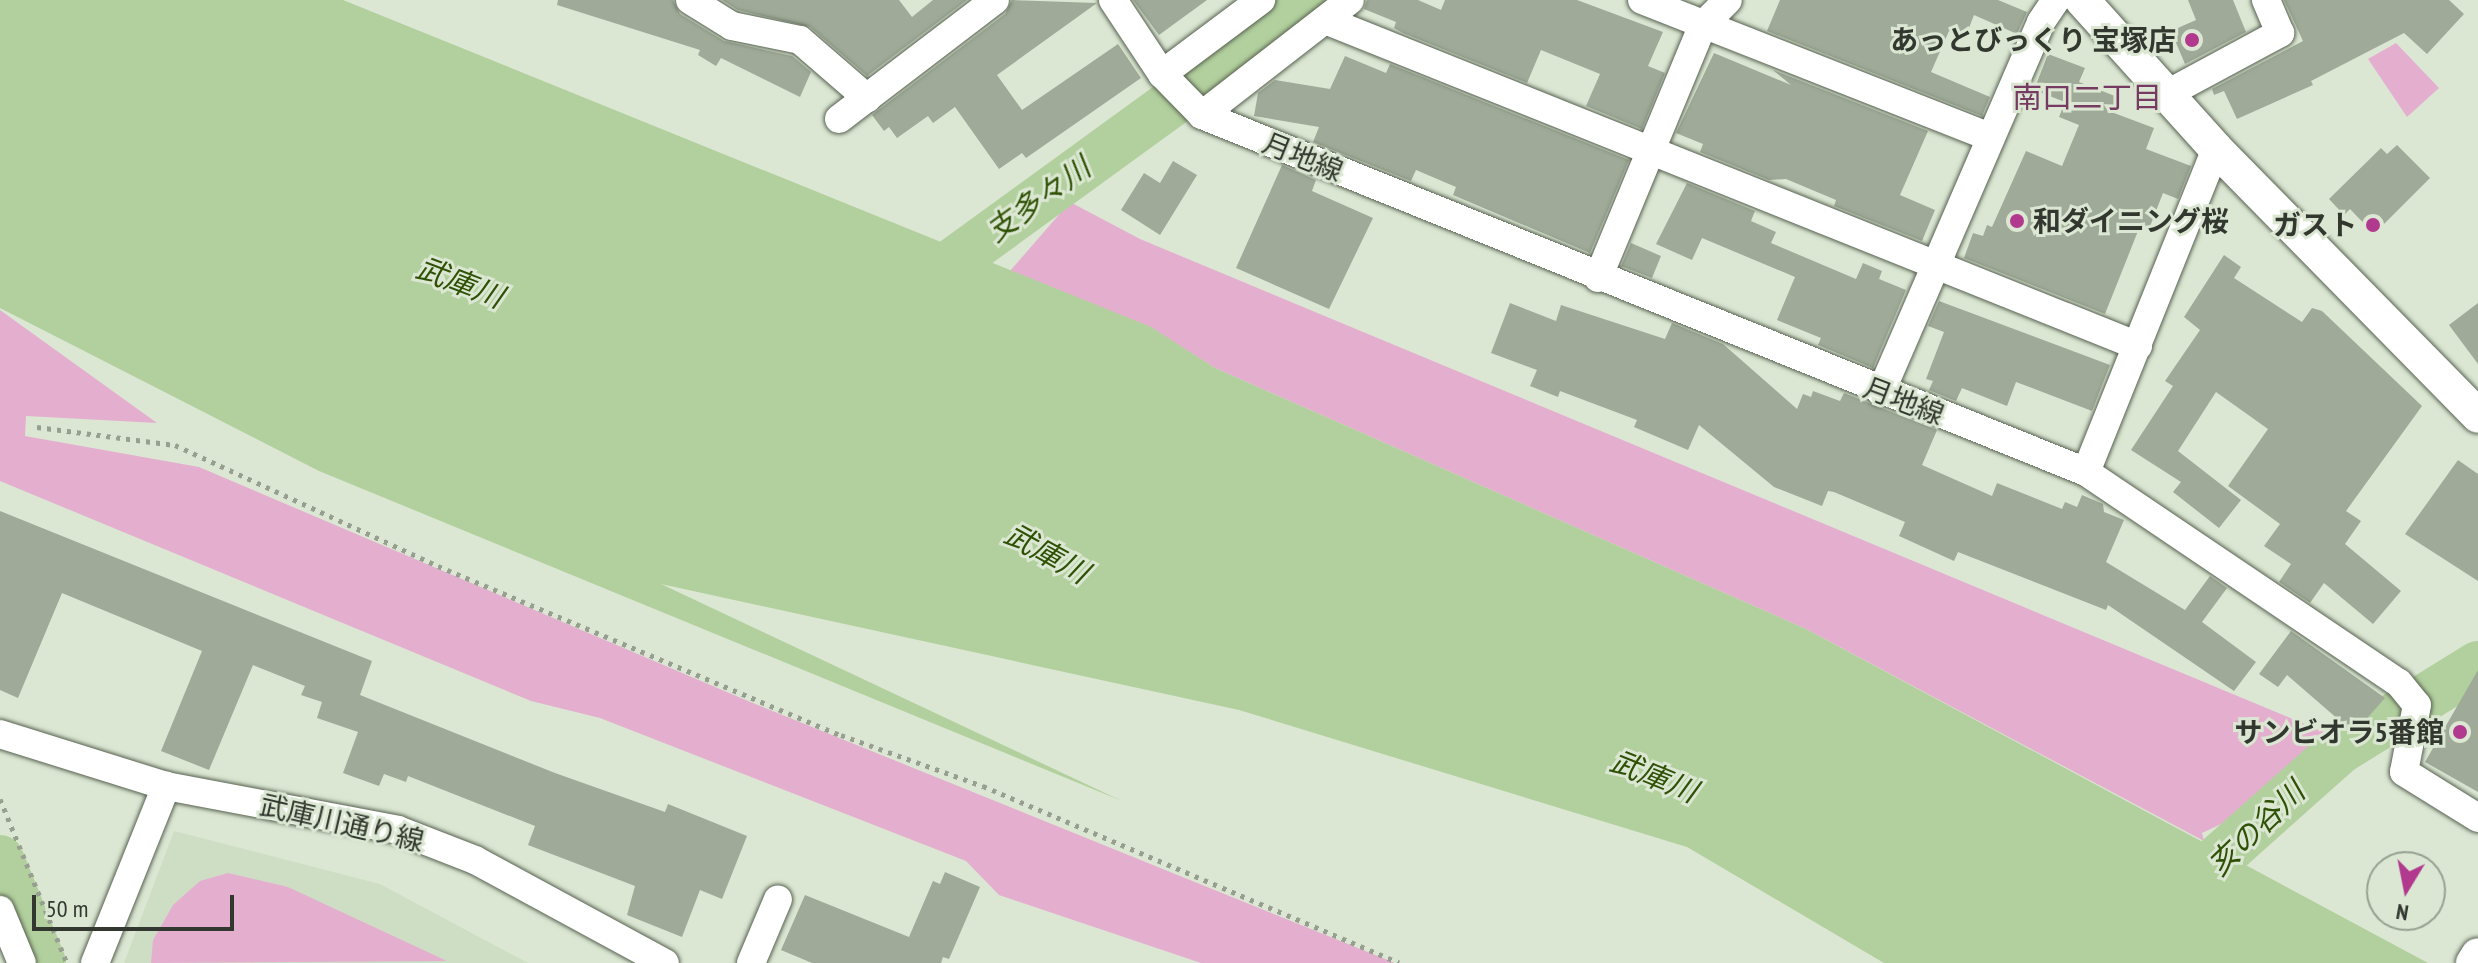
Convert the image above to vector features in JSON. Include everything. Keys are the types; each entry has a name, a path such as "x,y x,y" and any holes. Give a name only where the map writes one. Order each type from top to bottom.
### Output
{"main road":[{"path":"2082,0 2109,14 2165,95 2478,416"},
{"path":"2473,963 2478,955"}],"street":[{"path":"690,0 732,26 800,40 867,98"},
{"path":"1113,0 1165,77 1198,112 1350,0"},
{"path":"1165,77 1261,0"},
{"path":"1642,0 1990,137"},
{"path":"1598,278 1703,25 1728,0"},
{"path":"1881,392 1990,137 2056,0"},
{"path":"2165,95 2280,33 2266,0"},
{"path":"839,119 973,6"},
{"path":"1325,20 2138,346"},
{"name":"月地線","path":"1198,112 1598,278 2086,472 2399,683 2417,705 2404,772 2478,818"},
{"path":"2086,472 2216,149"},
{"name":"武庫川通り線","path":"0,734 166,786 398,830 475,860 665,963"},
{"path":"95,963 166,786"},
{"path":"751,963 778,899"},
{"path":"0,910 22,963"}],"path":[{"path":"37,427 175,445 467,578 841,735 983,786 1399,963"},
{"path":"0,799 67,963"}],"shaded area":[{"path":"2396,43 2439,88 2407,117 2368,59"},
{"path":"1070,202 1140,239 2336,737 2275,783 2262,805 2202,833 2204,841 1806,629 1215,368 1150,327 1010,271"},
{"path":"0,310 157,423 26,416 25,436 199,467 748,701 1395,963 1201,963 999,895 966,861 600,718 531,701 0,481"},
{"path":"174,831 380,884 528,963 124,963"},
{"path":"228,873 288,887 447,961 151,963 153,940 173,905 200,881"}],"water":[{"name":"武庫川","path":"0,0 343,0 1151,327 1215,368 1806,629 2428,963 1884,963 1687,847 1239,710 661,584 1122,801 319,471 0,308"}],"building":[{"path":"558,0 673,0 680,14 724,41 792,56 811,72 800,97 721,58 716,66 698,55 700,50 557,5"},
{"path":"722,0 899,0 912,17 933,0 967,0 867,76 810,27 738,10"},
{"path":"1012,0 1097,3 997,75 1022,110 1118,44 1141,78 1026,158 1022,153 999,169 955,107 933,123 928,116 897,138 889,127 884,131 872,115 1005,14"},
{"path":"1133,0 1207,0 1159,35"},
{"path":"1367,0 1418,0 1441,10 1445,0 1577,0 1663,32 1648,66 1665,73 1642,129 1586,106 1600,74 1541,50 1527,83 1403,33 1394,28 1396,22 1364,9"},
{"path":"1780,0 1998,0 2027,12 2017,34 1974,15 1965,38 1949,31 1931,72 1990,97 1982,116 1767,31"},
{"path":"2188,0 2233,0 2246,32 2185,64 2171,31 2196,20"},
{"path":"2284,0 2449,0 2464,14 2427,54 2404,33 2311,81 2313,85 2237,119 2224,91 2214,95 2212,89 2303,41"},
{"path":"1714,53 1791,85 1773,70 1928,131 1900,195 1935,210 1922,241 1834,206 1836,200 1786,179 1769,180 1700,152 1703,144 1676,133"},
{"path":"2048,54 2085,68 2079,82 2120,98 2114,113 2154,128 2146,149 2191,166 2178,199 2163,193 2149,229 2140,226 2105,314 1964,258 1973,233 1983,236 1987,225 1992,227 2026,151 2062,166 2079,125 2059,117 2065,102 2034,90"},
{"path":"1345,56 1386,73 1390,64 1629,160 1590,253 1453,195 1456,187 1416,170 1411,181 1313,142 1319,127 1254,116 1258,93 1275,80 1330,89"},
{"path":"2397,145 2430,178 2374,234 2350,209 2344,215 2329,199 2381,148 2387,154"},
{"path":"1173,161 1197,175 1160,235 1121,210 1144,173 1160,183"},
{"path":"1282,165 1316,180 1312,191 1373,218 1329,309 1236,268"},
{"path":"1687,183 1755,211 1751,221 1776,232 1771,243 1856,279 1863,263 1882,271 1879,279 1906,290 1873,368 1818,345 1821,338 1777,320 1795,277 1702,238 1692,260 1656,244"},
{"path":"1631,243 1661,256 1652,278 1621,266"},
{"path":"2224,255 2241,267 2234,278 2302,322 2312,308 2322,311 2422,406 2346,511 2361,521 2345,544 2401,591 2373,624 2324,583 2310,603 2279,582 2291,564 2264,546 2280,524 2228,486 2268,429 2216,392 2178,451 2241,500 2219,528 2173,492 2181,482 2131,450 2173,386 2165,381 2200,330 2184,317"},
{"path":"1939,301 2110,365 2092,411 2016,382 2007,406 1962,388 1956,401 1929,390 1933,381 1926,379 1944,332 1928,326"},
{"path":"1510,303 1556,321 1561,305 1665,339 1672,323 1723,344 1797,409 1803,394 1811,397 1813,391 1840,401 1844,393 1937,430 1922,465 1992,496 1997,483 2062,509 2065,502 2077,507 2082,495 2103,504 2104,512 2124,520 2106,562 2185,610 2210,576 2227,588 2202,622 2256,662 2234,691 2108,605 2106,610 1958,552 1954,561 1899,536 1905,522 1834,492 1828,491 1822,506 1774,487 1699,425 1688,450 1634,427 1637,420 1560,391 1558,397 1530,386 1537,370 1491,353"},
{"path":"2478,303 2478,364 2449,325"},
{"path":"2458,460 2478,474 2478,581 2405,534"},
{"path":"0,511 372,661 360,695 555,773 665,812 668,804 747,836 722,899 700,890 682,937 627,915 635,886 528,845 535,826 408,776 406,782 384,774 379,786 343,773 358,732 317,718 322,702 301,695 305,686 253,665 209,770 161,751 202,651 62,593 18,698 0,690"},
{"path":"2291,631 2385,698 2354,733 2287,675 2278,687 2259,674"},
{"name":"サンビオラ5番館","path":"2478,670 2478,792 2425,762"},
{"path":"945,872 980,887 949,959 943,957 941,963 812,963 781,950 805,895 909,937 933,881 940,884"}],"waterway":[{"name":"支多々川","path":"913,291 1313,0"},
{"name":"亥の谷川","path":"2428,696 2478,665"},
{"name":"亥の谷川","path":"2135,963 2220,857 2340,750 2397,715"},
{"path":"0,859 42,963"}],"place":[{"name":"あっとびっくり 宝塚店","path":"2192,40"},
{"name":"和ダイニング桜","path":"2017,221"},
{"name":"ガスト","path":"2373,225"},
{"name":"サンビオラ5番館","path":"2460,732"}],"district":[{"name":"南口二丁目","path":"2087,97"}]}
